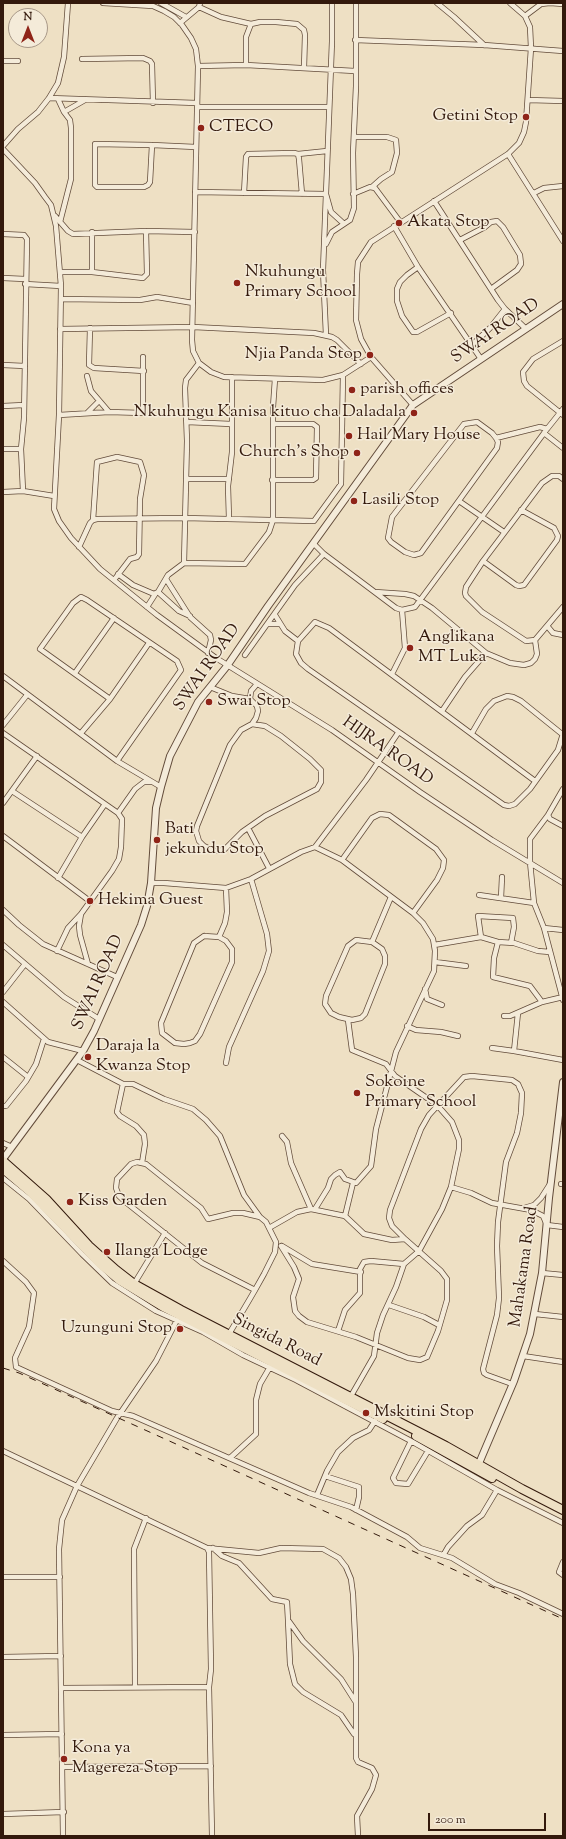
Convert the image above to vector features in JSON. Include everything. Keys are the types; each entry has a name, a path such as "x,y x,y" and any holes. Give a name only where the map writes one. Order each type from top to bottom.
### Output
{"highway":[{"name":"Singida Road","path":"3,1160 46,1199 89,1246 134,1284 181,1310 351,1396 477,1467 502,1485 563,1516"},
{"name":"Singida Road","path":"3,1169 30,1192 100,1264 119,1280 165,1308 376,1420 477,1467"},
{"name":"Singida Road","path":"502,1485 563,1510"}],"street":[{"path":"68,3 64,57 58,83 38,112 18,128 3,147 35,183 51,205 54,215 68,231 73,234 92,232 146,231 195,232"},
{"path":"103,3 153,6 174,17 191,38 196,49 198,66 192,327 193,351 199,363 211,372 232,377 330,379 343,375 371,357"},
{"path":"161,3 186,17"},
{"path":"326,335 323,270 332,3"},
{"path":"324,252 327,240 332,232 350,220 353,214 356,3"},
{"path":"437,3 484,45"},
{"path":"413,405 371,357 361,338 356,324 358,262 371,242 508,154 519,143 524,132 528,100 531,48 530,27 525,16 510,3"},
{"path":"525,16 541,4 563,4"},
{"path":"180,23 199,5 221,17 251,24 260,22 292,23 301,27 305,35 304,68"},
{"path":"246,65 246,37 251,24"},
{"path":"355,40 484,45 563,51"},
{"path":"82,58 143,58 150,60 152,64 152,103"},
{"path":"3,61 18,61"},
{"path":"198,66 246,65 355,71"},
{"path":"49,98 197,105 328,107"},
{"path":"58,99 64,112 70,120 71,128 70,179 60,222"},
{"path":"64,112 86,100"},
{"path":"528,100 563,101"},
{"path":"354,137 386,137 396,140 397,153 392,172 381,179 372,188 354,194"},
{"path":"152,145 150,182 148,185 144,187 97,188 95,185 95,144 152,145 196,147"},
{"path":"244,193 246,157 251,152 298,154 327,150"},
{"path":"298,154 302,194"},
{"path":"508,154 563,240"},
{"path":"534,193 544,188 563,186"},
{"path":"372,188 375,188 401,222"},
{"path":"195,192 326,194"},
{"path":"326,194 330,212 343,224"},
{"path":"434,201 505,309 525,328"},
{"name":"HIJRA ROAD","path":"54,215 59,243 61,286 59,415 57,476 54,508 60,521 79,547 100,569 147,607 227,666 332,730 420,792 492,840 563,883"},
{"path":"460,240 491,222 497,221 503,227 520,255 521,264 517,270 491,289"},
{"path":"394,226 418,267 451,313 471,346 481,359"},
{"path":"60,272 92,272 127,275 138,278 146,277 148,269 146,231"},
{"path":"92,232 92,272"},
{"path":"3,234 26,236 22,450 23,491"},
{"path":"418,267 400,282 397,289 397,300 402,316 413,332 417,332 451,313"},
{"path":"3,278 61,286"},
{"path":"61,300 140,300 157,297 193,303"},
{"name":"SWAI ROAD","path":"3,1160 83,1051 141,925 151,883 156,808 161,787 170,756 181,732 198,702 227,666 268,606 413,405 525,328 563,304"},
{"path":"471,346 490,328 505,309"},
{"path":"60,329 192,327 266,330 326,335 343,344 361,364"},
{"path":"90,328 89,364 94,368 144,371"},
{"path":"314,544 324,554 383,600 402,610 415,607 545,431 562,412 527,386 524,381 523,372 533,359 563,341"},
{"path":"59,415 109,412 143,412 143,358"},
{"path":"184,563 187,422 185,410 186,383 199,363"},
{"path":"3,365 24,366"},
{"path":"92,520 184,518 314,521 341,484 343,375"},
{"path":"88,376 89,388 109,412"},
{"path":"229,519 229,479 232,452 232,377"},
{"path":"147,607 168,575 184,563 245,564 269,532 273,520 272,480 275,379"},
{"path":"87,413 99,401"},
{"path":"3,406 24,405"},
{"path":"187,422 231,424"},
{"path":"477,422 492,433 496,438 498,442 497,448 421,553 414,555 405,552 391,542 388,538 392,517 459,428 464,424 477,422"},
{"path":"272,480 313,480 316,478 317,427 313,424 273,424"},
{"path":"496,438 540,427 563,448"},
{"path":"3,449 22,450"},
{"path":"79,547 92,520 98,462 117,457 138,460 142,464 144,475 140,499 138,556 130,559 114,580"},
{"path":"563,480 559,476 552,476 542,483 504,532 466,586 466,596 482,612 526,641 535,640 563,607"},
{"path":"186,479 229,479"},
{"path":"3,492 23,491 54,496"},
{"path":"459,502 504,532"},
{"path":"483,561 518,586 524,585 557,540 558,533 554,528 521,510"},
{"path":"245,655 295,585 324,554"},
{"path":"118,574 146,592 157,593 179,611 190,616"},
{"path":"166,579 190,616 210,635 211,640 208,652"},
{"path":"373,591 409,595 432,608 486,653 510,664 524,666 535,659 537,654 535,640"},
{"path":"110,699 42,651 41,646 73,603 80,597 87,600 177,661 181,670 117,761"},
{"path":"392,674 405,648 402,610"},
{"path":"275,615 280,624 298,642"},
{"path":"75,673 114,618"},
{"path":"472,733 486,708 494,701 507,696 514,697 521,701 562,734 563,738 558,750 530,789 515,804 509,806 504,805 308,669 301,663 296,654 298,642 315,622 332,629 535,781"},
{"path":"268,624 280,624"},
{"path":"548,626 553,633 563,635"},
{"path":"81,733 110,699 149,643"},
{"path":"442,711 465,677 486,653"},
{"path":"3,676 117,761 161,787"},
{"path":"250,699 252,691 257,684"},
{"path":"210,688 232,696 250,699 257,706 258,711 252,724 242,730 230,745 196,831 199,841 214,852 219,852 229,847 248,828 265,816 317,789 321,782 322,770 316,764 281,736 265,726 252,724"},
{"path":"3,725 28,695"},
{"path":"151,883 226,888 251,879 300,852 315,846 338,819 398,732"},
{"path":"3,733 118,813 123,823 118,859 91,902 68,928 57,951"},
{"path":"3,803 37,756"},
{"path":"118,813 135,789 144,782 151,782"},
{"path":"504,1016 510,1016 542,1002 563,998 544,928 534,903 530,862 530,839 548,815 549,810 561,798 563,790"},
{"path":"12,791 82,837"},
{"path":"58,878 82,837 105,804"},
{"path":"342,860 372,818 380,814 389,815 436,849 444,860 443,868 437,880 413,913"},
{"path":"548,815 559,825 563,826"},
{"path":"248,828 269,868"},
{"path":"3,836 91,902"},
{"path":"315,846 342,860 413,913 423,923 433,939 434,945 435,962 432,978 425,989 396,1052 374,1140 372,1166 358,1181 353,1183"},
{"path":"501,898 502,877"},
{"path":"226,1063 226,1055 229,1047 263,971 269,951 267,934 251,879"},
{"path":"219,937 225,923 227,912 226,888"},
{"path":"479,895 534,903"},
{"path":"372,942 391,897"},
{"path":"3,910 33,937 57,951 117,977"},
{"path":"81,914 79,926 80,935 88,964"},
{"path":"481,937 478,916 513,918 514,927 511,943"},
{"path":"544,928 563,930"},
{"path":"204,936 219,937 230,946 233,952 232,962 200,1034 195,1041 190,1043 175,1043 162,1033 160,1022 194,942 204,936"},
{"path":"434,945 481,937 498,942 511,943 538,951 550,952"},
{"path":"356,940 372,942 382,949 385,956 385,964 365,1014 356,1020 348,1020 339,1017 328,1010 325,1004 326,996 348,946 356,940"},
{"path":"498,942 494,958 492,977 530,986 542,1002"},
{"path":"3,945 64,997 99,1019"},
{"path":"435,962 466,966"},
{"path":"3,992 25,964"},
{"path":"425,989 427,999 442,1005"},
{"path":"3,1002 44,1039 52,1044 83,1051"},
{"path":"514,1051 518,1013"},
{"path":"348,1020 352,1050 384,1063 396,1076 437,1105 452,1122 459,1140 458,1161 451,1187 442,1209 419,1251 404,1264 377,1333 374,1356 351,1396"},
{"path":"407,1026 416,1030 441,1032 458,1036"},
{"path":"3,1106 6,1106 36,1064 44,1039"},
{"path":"492,1048 563,1060"},
{"path":"3,1057 28,1077"},
{"path":"77,1060 123,1084 133,1084 164,1099 193,1109 206,1120 220,1136 244,1195 260,1217 266,1222 276,1242 275,1252 229,1334"},
{"path":"282,1246 299,1279 293,1297 295,1311 307,1322 338,1331 408,1358 424,1359 429,1354 439,1326 446,1300 447,1279 441,1271 392,1226 389,1218 390,1210 421,1128 437,1105 461,1079 467,1076 512,1080 521,1088 521,1113 517,1133 506,1162 500,1205 497,1246 498,1309 494,1334 483,1368 484,1373 487,1375 512,1384"},
{"name":"Mahakama Road","path":"477,1467 523,1356 535,1314 542,1273 550,1184 560,1133 563,1082"},
{"path":"123,1084 118,1112 120,1116 136,1126 144,1135 145,1144 142,1163"},
{"path":"282,1136 288,1142 291,1163 313,1209"},
{"path":"3,1143 12,1146"},
{"path":"255,1290 202,1263 118,1196 116,1188 117,1179 131,1164 138,1162 146,1164 201,1208 208,1219 233,1213 250,1214 260,1217"},
{"path":"313,1209 328,1188 334,1175 340,1172 345,1179 353,1183"},
{"path":"3,1178 29,1199 112,1283 156,1311 177,1320 376,1420 428,1451 502,1485 563,1523"},
{"path":"345,1216 353,1183"},
{"path":"521,1208 534,1205 541,1198 550,1184"},
{"path":"451,1187 500,1205 521,1208 540,1214 543,1216 547,1225 563,1227"},
{"path":"270,1228 297,1212 313,1209 345,1216 364,1234 392,1240 405,1239"},
{"path":"134,1284 165,1233"},
{"path":"276,1242 312,1264 361,1272"},
{"path":"3,1261 26,1282 34,1293 29,1327 15,1358 16,1367 112,1411 133,1416 317,1496 356,1510 407,1538 420,1548 444,1554 495,1584 520,1592 563,1614"},
{"path":"338,1331 345,1310 360,1293 361,1265 367,1261 404,1264"},
{"path":"542,1273 563,1275"},
{"path":"388,1305 424,1317 439,1326"},
{"path":"535,1314 563,1317"},
{"path":"63,1836 64,1812 61,1688 60,1529 66,1509 77,1486 121,1413 156,1361 177,1320"},
{"path":"523,1356 563,1362"},
{"path":"230,1458 256,1434 256,1400 260,1384 270,1367"},
{"path":"317,1496 332,1461 345,1444 369,1430 376,1420"},
{"path":"411,1442 393,1478 396,1483 408,1484 428,1451"},
{"path":"3,1451 207,1548 259,1553 281,1548 317,1548 328,1550 339,1558 346,1567 353,1590 356,1657 355,1736 357,1760 372,1768 376,1775 372,1789 357,1816 358,1836"},
{"path":"325,1476 359,1487 359,1500 356,1510"},
{"path":"444,1554 448,1547 467,1526 482,1515 502,1485"},
{"path":"135,1686 134,1549 146,1518"},
{"path":"207,1548 209,1552 211,1670 209,1687 212,1836"},
{"path":"213,1548 222,1556 238,1563 272,1599 287,1602 290,1664 295,1684 303,1692 341,1715 355,1736"},
{"path":"563,1562 559,1572 563,1575"},
{"path":"3,1577 60,1577"},
{"path":"288,1620 303,1641 341,1679 356,1702"},
{"path":"3,1656 61,1656"},
{"path":"61,1688 135,1686 209,1687"},
{"path":"3,1735 62,1734"},
{"path":"63,1767 211,1766"},
{"path":"3,1814 64,1812"}],"railway":[{"path":"3,1368 19,1373 563,1619"}],"place":[{"name":"Getini Stop","path":"526,117"},
{"name":"CTECO","path":"201,128"},
{"name":"Akata Stop","path":"399,223"},
{"name":"Nkuhungu Primary School","path":"237,283"},
{"name":"Njia Panda Stop","path":"370,355"},
{"name":"parish offices","path":"352,390"},
{"name":"Nkuhungu Kanisa kituo cha Daladala","path":"414,413"},
{"name":"Hail Mary House","path":"349,436"},
{"name":"Church's Shop","path":"357,453"},
{"name":"Lasili Stop","path":"354,501"},
{"name":"Anglikana MT Luka","path":"410,648"},
{"name":"Swai Stop","path":"209,702"},
{"name":"Bati jekundu Stop","path":"157,840"},
{"name":"Hekima Guest","path":"90,901"},
{"name":"Daraja la Kwanza Stop","path":"88,1057"},
{"name":"Sokoine Primary School","path":"357,1093"},
{"name":"Kiss Garden","path":"70,1202"},
{"name":"Ilanga Lodge","path":"107,1252"},
{"name":"Uzunguni Stop","path":"180,1329"},
{"name":"Mskitini Stop","path":"366,1413"},
{"name":"Kona ya Magereza Stop","path":"64,1759"}]}
